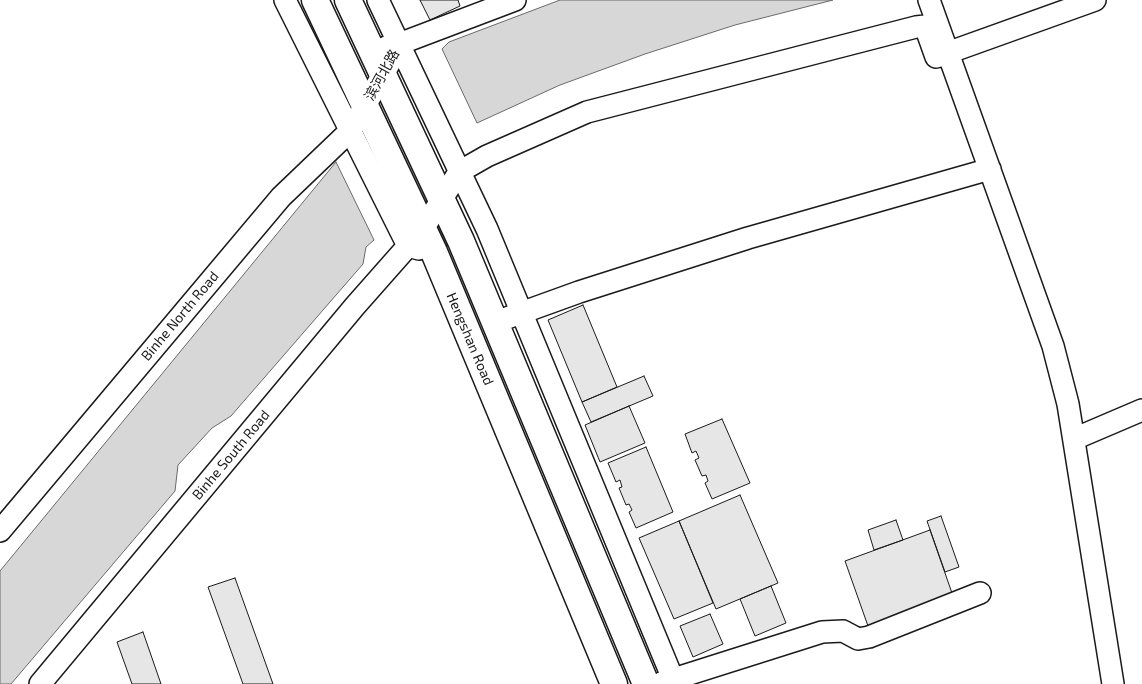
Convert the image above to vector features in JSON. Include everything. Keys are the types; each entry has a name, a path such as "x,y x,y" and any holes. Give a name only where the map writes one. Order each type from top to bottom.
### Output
{"main road":[{"name":"Hengshan Road","path":"315,0 365,107 415,238 434,252 614,684"},
{"path":"348,0 442,200 646,684"}],"street":[{"path":"285,0 351,130 415,238"},
{"path":"378,0 487,229 668,682 822,632 843,630 858,639 869,637 980,593"},
{"path":"372,50 399,44 515,0"},
{"path":"929,0 1053,346 1068,404 1113,684"},
{"path":"459,172 487,156 587,112 916,27 925,26 936,57 1095,0"},
{"name":"滨河北路","path":"365,107 383,77 399,44"},
{"name":"Binhe North Road","path":"0,531 281,196 351,130 365,107"},
{"path":"495,322 748,238 990,169"},
{"name":"Binhe South Road","path":"40,684 354,306 415,238 459,172"},
{"path":"1074,439 1142,410"}],"shaded area":[{"path":"560,0 833,0 735,25 645,54 560,85 477,123 442,49 449,42"},
{"path":"336,162 374,240 366,247 363,264 231,416 212,428 178,465 175,491 11,684 0,684 0,571"}],"building":[{"path":"420,0 458,0 460,6 430,20"},
{"path":"583,305 617,387 582,402 548,320"},
{"path":"644,376 653,396 591,422 582,402"},
{"path":"629,406 645,443 600,462 585,425"},
{"path":"722,419 750,483 712,499 705,483 708,481 706,475 702,476 695,460 699,458 696,451 692,453 685,434"},
{"path":"646,447 673,512 636,528 629,512 632,510 629,504 626,505 619,488 622,487 620,480 616,482 608,463"},
{"path":"740,495 778,583 716,609 679,521"},
{"path":"941,516 959,567 945,572 927,521"},
{"path":"896,520 903,540 874,550 868,530"},
{"path":"679,521 713,603 674,619 639,538"},
{"path":"930,530 953,596 868,626 845,561"},
{"path":"235,578 273,684 243,684 208,587"},
{"path":"771,586 786,623 755,636 740,599"},
{"path":"710,614 723,644 693,657 680,626"},
{"path":"143,632 161,684 132,684 117,642"}]}
